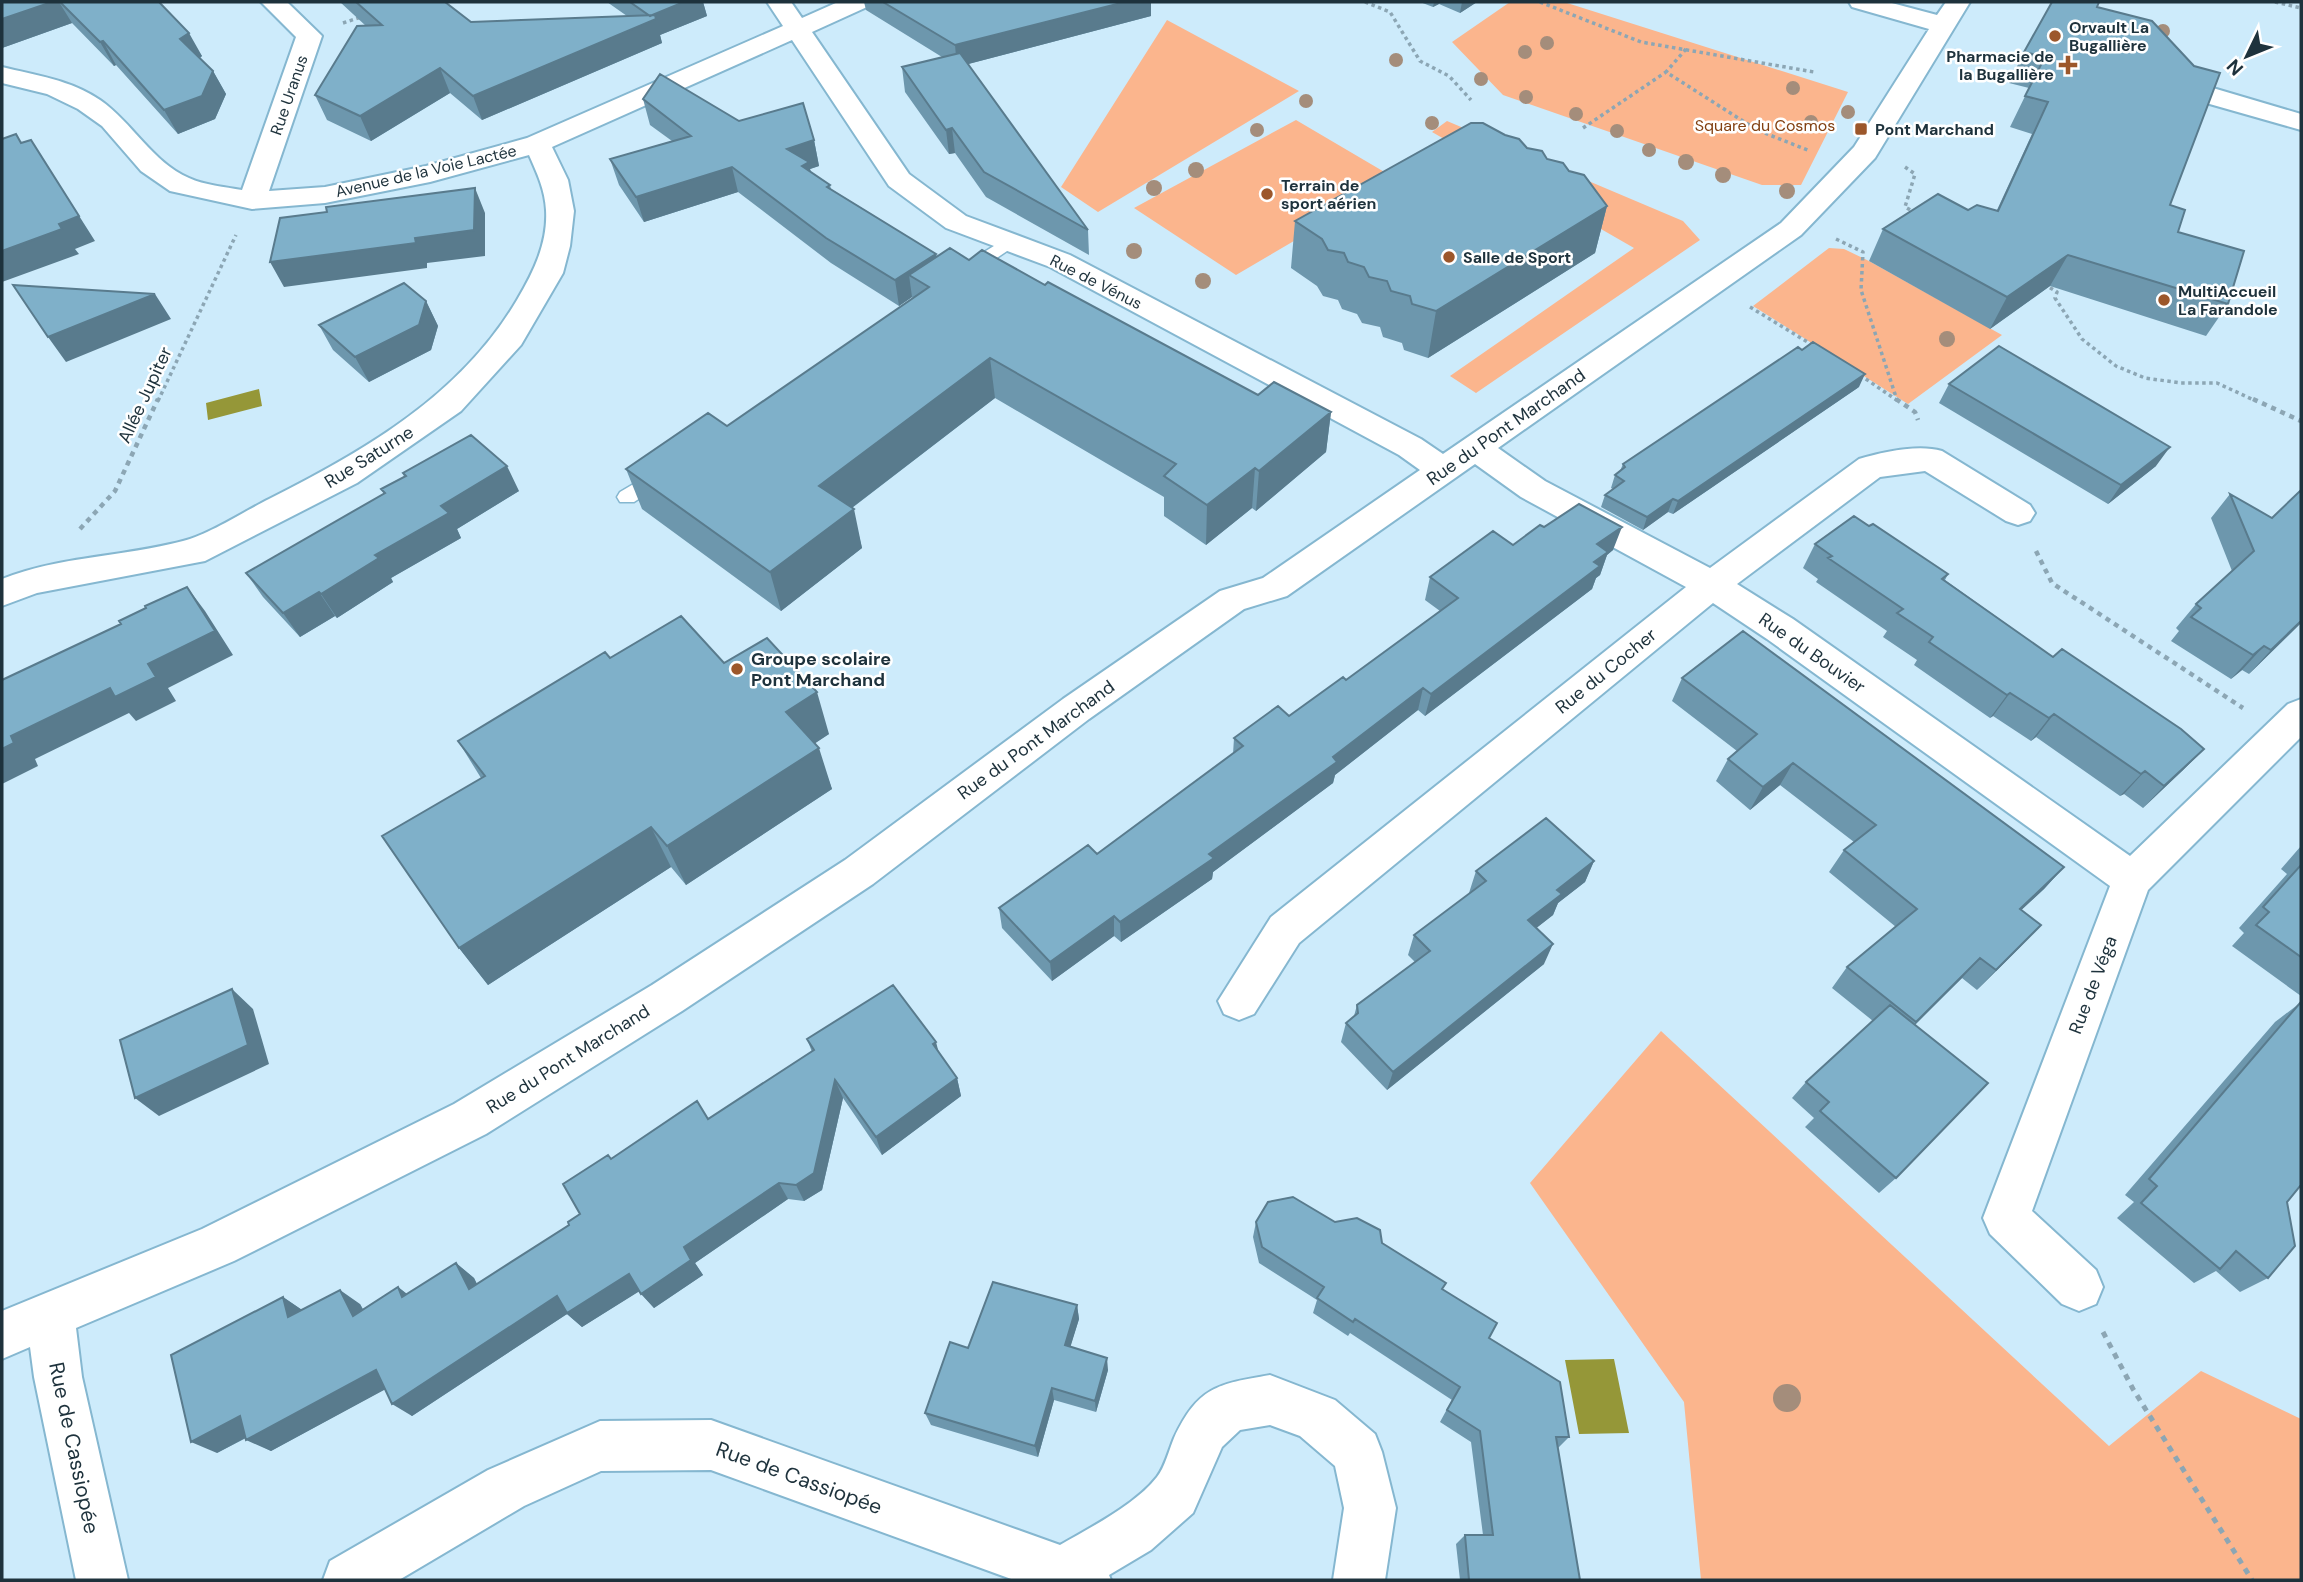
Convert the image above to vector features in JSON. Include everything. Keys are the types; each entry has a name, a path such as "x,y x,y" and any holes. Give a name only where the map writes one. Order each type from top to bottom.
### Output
{"street":[{"name":"Rue Uranus","path":"252,201 309,36 273,2"},
{"name":"Rue de Vénus","path":"779,2 899,180 956,222 1060,261 1410,447 1443,471"},
{"name":"Avenue de la Voie Lactée","path":"2,75 56,88 87,103 111,120 151,165 180,185 252,201 325,195 382,185 537,144 858,2"},
{"path":"1861,2 1951,13"},
{"name":"Rue du Pont Marchand","path":"2,1335 218,1245 470,1119 667,998 859,872 1076,709 1232,600 1275,587 1478,449 1791,229 1865,152 1951,13"},
{"path":"2152,53 2187,89 2301,121"},
{"name":"Rue Saturne","path":"2,593 32,581 193,552 345,475 450,402 510,338 548,272 556,246 560,211 554,180 537,144"},
{"name":"Rue du Bouvier","path":"1478,449 1533,489 1712,585 1780,629 2132,880"},
{"path":"1930,459 2018,513"},
{"name":"Rue du Cocher","path":"1239,1001 1284,930 1712,585 1871,467 1930,459"},
{"name":"Rue de Véga","path":"2079,1287 2006,1218 2132,880 2292,724"},
{"name":"Rue de Cassiopée","path":"50,1315 58,1377 102,1580"},
{"name":"Rue de Cassiopée","path":"349,1580 506,1489 600,1446 711,1445 1073,1576 1133,1532 1175,1495 1204,1430 1228,1407 1270,1400 1317,1418 1357,1452 1370,1508 1359,1580"}],"lane":[{"path":"949,281 1007,243"},
{"path":"627,497 673,466"}],"path":[{"path":"1364,2 1390,12 1420,61 1449,76 1471,100"},
{"path":"1540,2 1641,41 1814,72"},
{"path":"2275,2 2301,8"},
{"path":"309,36 361,16"},
{"path":"1583,128 1666,72 1686,49"},
{"path":"1666,72 1757,130 1821,155"},
{"path":"1865,152 1898,162 1915,174 1905,207 1917,213"},
{"name":"Allée Jupiter","path":"32,581 115,491 252,201"},
{"path":"1791,229 1817,230 1863,252 1861,290 1896,398"},
{"path":"2034,278 2057,292 2055,298 2082,339 2116,366 2145,379 2217,383 2301,421"},
{"path":"1716,280 1749,306 1817,349"},
{"path":"1851,370 1915,412 1930,459"},
{"path":"2018,513 2052,583 2292,724"},
{"path":"2079,1287 2133,1389 2252,1580"}],"green space":[{"name":"Square du Cosmos","path":"1510,2 1564,2 1848,92 1801,185 1762,185 1503,95 1452,42"},
{"path":"1167,20 1299,91 1098,212 1061,187"},
{"name":"Terrain de sport aérien","path":"1296,120 1398,180 1236,275 1134,208"},
{"path":"1447,121 1683,221 1700,240 1476,393 1450,376 1634,248 1432,132"},
{"path":"1829,248 1844,249 1869,261 2002,335 1908,404 1753,306"},
{"path":"1661,1031 2109,1446 2201,1371 2301,1419 2301,1580 1701,1580 1684,1402 1530,1183"}],"shaded area":[{"path":"259,389 262,406 208,420 206,403"},
{"path":"1614,1359 1629,1433 1579,1434 1565,1360"}],"building":[{"path":"2,2 52,2 2,19"},
{"path":"60,2 159,2 189,33 180,39 213,71 202,96 164,110 103,41 100,42"},
{"path":"356,2 445,2 471,22 655,15 656,19 473,96 440,68 360,116 315,95 357,26 382,25"},
{"path":"630,2 684,2 650,16"},
{"path":"883,2 1125,2 955,45"},
{"path":"2052,2 2099,2 2097,7 2152,21 2194,66 2220,73 2170,205 2185,210 2178,232 2244,251 2228,304 2068,255 2007,297 1883,229 1938,194 1968,210 1977,205 1998,211 2048,102 2025,96 2045,57 2024,52"},
{"path":"960,53 1088,230 984,172 952,128 946,130 902,67"},
{"path":"660,74 739,121 803,103 814,140 787,149 809,162 802,166 830,185 827,187 936,254 895,280 826,238 732,167 636,197 610,159 691,136 643,99"},
{"path":"1471,123 1483,123 1519,139 1527,148 1542,151 1547,159 1563,163 1569,171 1584,175 1607,206 1436,311 1412,304 1410,296 1391,291 1387,281 1369,277 1364,267 1348,262 1344,253 1328,250 1322,239 1295,221"},
{"path":"16,134 21,143 31,140 79,216 59,224 62,229 2,251 2,139"},
{"path":"475,188 474,230 415,238 416,243 270,262 280,218 327,212 326,207"},
{"path":"950,248 969,260 982,250 1045,285 1048,282 1258,395 1274,382 1331,412 1259,471 1255,468 1207,505 1164,476 1176,464 990,358 819,486 854,509 770,572 626,469 708,413 727,426 929,287 909,275"},
{"path":"404,283 426,301 419,325 355,357 319,325"},
{"path":"13,285 155,294 48,337"},
{"path":"1813,342 1865,374 1678,501 1673,499 1647,517 1605,495 1624,481 1615,475 1625,467 1623,464 1798,347 1802,350"},
{"path":"1999,346 2170,447 2121,485 1949,384"},
{"path":"471,435 507,466 441,506 449,513 375,555 379,558 321,594 319,592 283,613 246,573 385,493 381,489 406,476 403,473"},
{"path":"2301,490 2301,621 2271,650 2264,646 2253,655 2191,617 2201,608 2196,604 2254,551 2230,494 2272,518"},
{"path":"1579,504 1622,527 1597,544 1608,552 1594,562 1600,566 1431,694 1423,688 1333,757 1337,762 1209,854 1214,858 1120,922 1114,916 1050,962 999,908 1088,845 1097,854 1243,746 1234,738 1278,706 1289,716 1343,677 1346,680 1458,598 1430,577 1493,531 1513,545 1540,525 1544,527"},
{"path":"1854,516 1869,526 1873,524 1948,574 1942,579 2053,657 2062,649 2181,729 2204,749 2164,786 2145,771 2141,774 2054,714 2049,718 2010,693 2007,695 1929,642 1933,637 1897,613 1903,609 1828,558 1832,556 1815,544"},
{"path":"187,587 215,631 148,664 156,677 115,697 110,688 11,736 14,743 2,749 2,680 121,624 119,621 146,608 145,606"},
{"path":"681,616 724,663 767,638 817,692 786,712 819,748 667,846 651,827 459,948 382,836 485,776 458,741 605,652 610,658"},
{"path":"1743,631 2064,867 2020,909 2041,925 1996,970 1980,958 1916,1022 1847,967 1917,909 1844,850 1876,825 1793,763 1763,787 1728,759 1757,734 1682,678"},
{"path":"1546,818 1594,861 1557,890 1562,894 1528,920 1553,944 1393,1072 1346,1023 1358,1013 1357,1005 1430,951 1414,935 1486,881 1476,871"},
{"path":"2301,865 2301,957 2256,925 2269,912 2263,907"},
{"path":"893,985 936,1042 933,1044 957,1078 876,1137 835,1080 814,1173 796,1185 779,1183 684,1247 691,1260 641,1294 629,1274 567,1313 557,1296 392,1404 376,1370 246,1440 240,1416 191,1442 171,1355 283,1297 288,1317 340,1290 353,1316 398,1287 402,1297 456,1263 469,1289 569,1225 568,1222 580,1214 563,1184 608,1155 611,1159 697,1101 708,1119 814,1050 807,1039"},
{"path":"232,989 248,1045 135,1098 120,1040"},
{"path":"2300,1003 2301,1185 2287,1202 2295,1246 2268,1278 2236,1251 2220,1269 2141,1203 2157,1186 2149,1179"},
{"path":"1890,1005 1988,1083 1896,1178 1820,1111 1829,1102 1806,1082"},
{"path":"1293,1197 1335,1222 1357,1218 1380,1230 1382,1243 1446,1283 1442,1289 1497,1323 1489,1338 1560,1382 1569,1437 1556,1437 1580,1580 1469,1580 1465,1535 1493,1535 1480,1431 1447,1410 1460,1387 1355,1319 1353,1322 1317,1298 1324,1287 1262,1247 1256,1222 1268,1202"},
{"path":"993,1282 1077,1305 1065,1345 1107,1358 1095,1401 1052,1388 1035,1446 925,1413 950,1342 968,1348"}],"place":[{"name":"Orvault La Bugallière","path":"2055,36"},
{"name":"Pharmacie de la Bugallière","path":"2068,65"},
{"name":"Pont Marchand","path":"1861,129"},
{"name":"Terrain de sport aérien","path":"1267,194"},
{"name":"Salle de Sport","path":"1449,257"},
{"name":"MultiAccueil La Farandole","path":"2164,300"},
{"name":"Groupe scolaire Pont Marchand","path":"737,669"}]}
